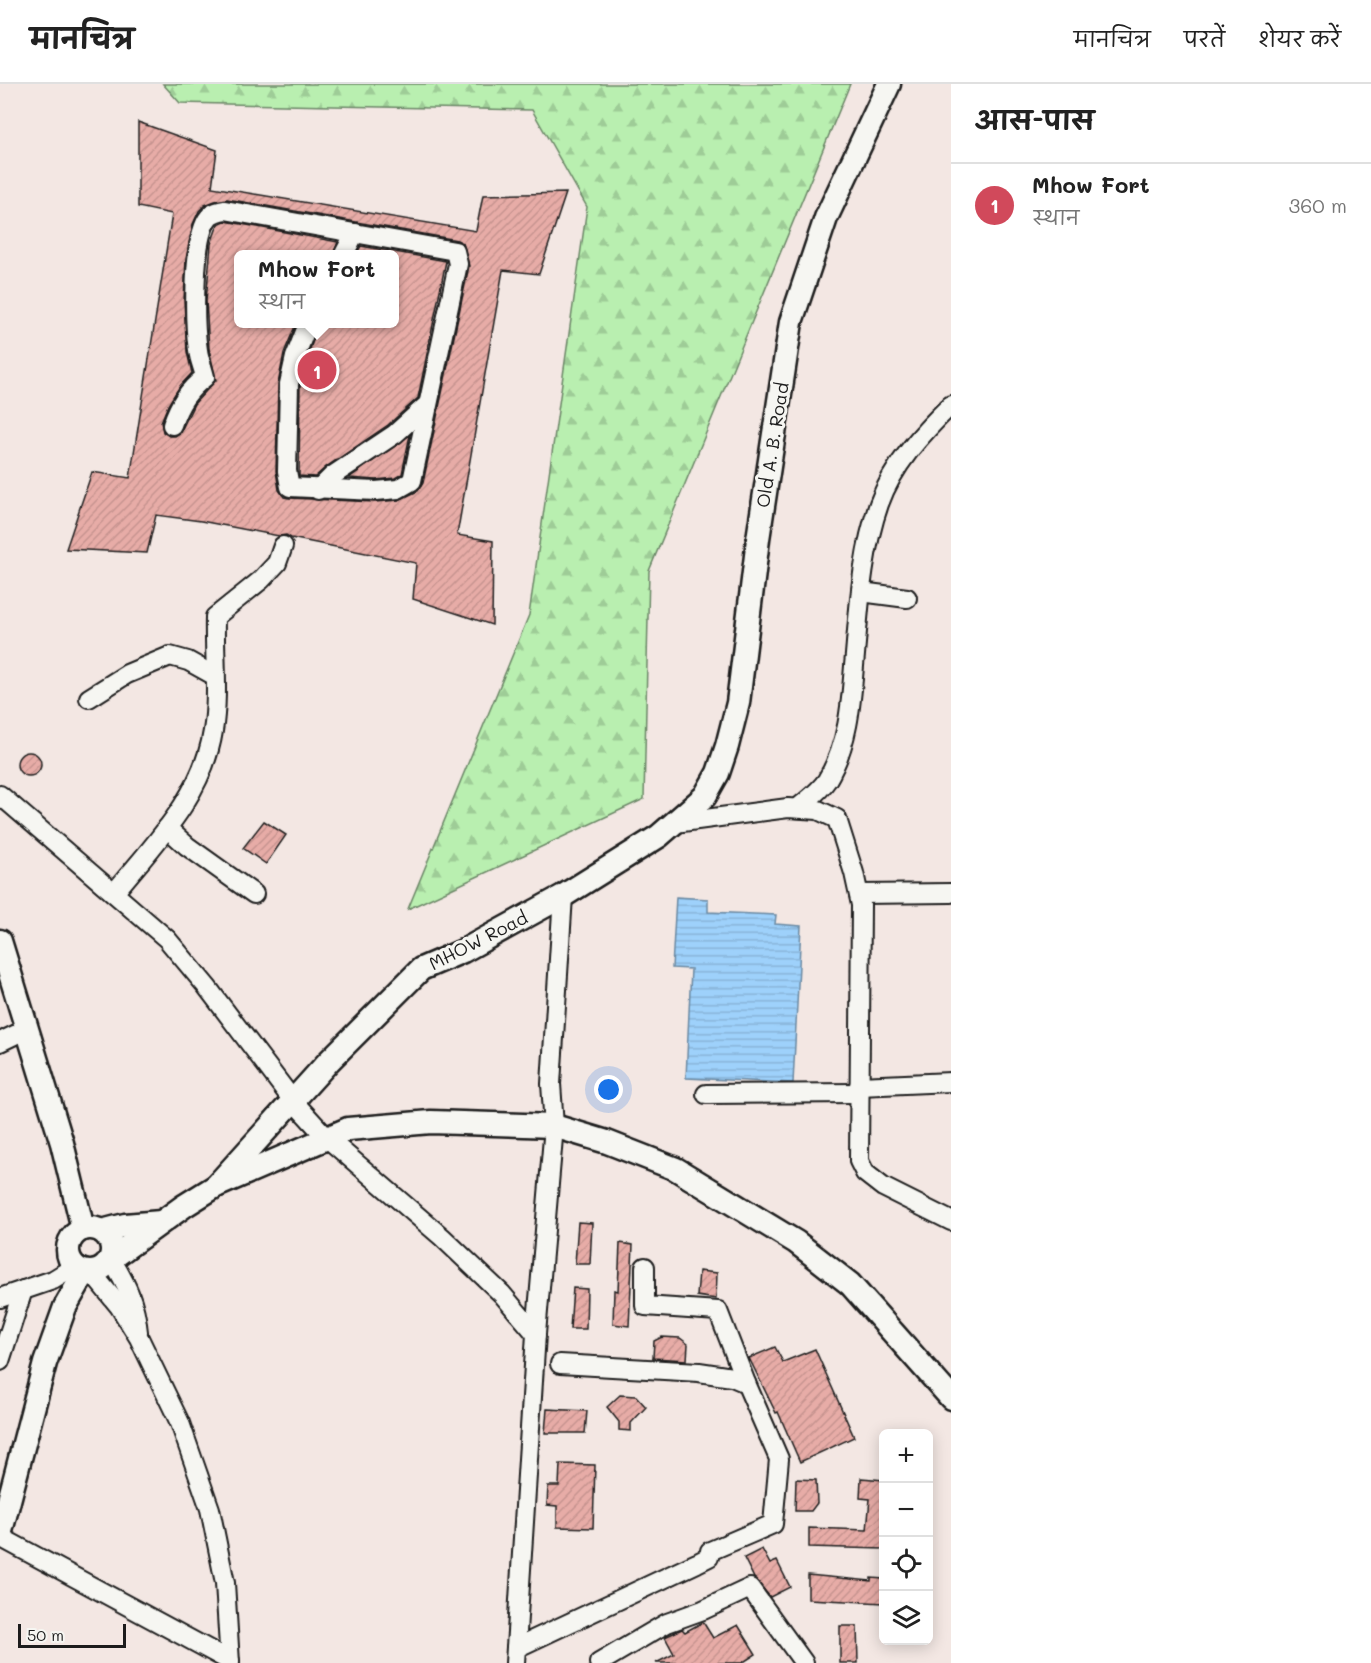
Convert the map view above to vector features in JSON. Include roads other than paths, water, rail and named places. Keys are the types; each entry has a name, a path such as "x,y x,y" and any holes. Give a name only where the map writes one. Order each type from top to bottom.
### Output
{"main road":[{"name":"Old A. B. Road","path":"681,817 705,796 718,773 728,746 738,703 758,539 791,322 826,218 889,84"},
{"name":"MHOW Road","path":"216,1186 329,1061 421,969 463,951 563,896 659,836 681,817"},
{"path":"0,941 62,1143 92,1230 111,1240 111,1259"},
{"path":"163,1222 76,1232 68,1245 70,1260 84,1271 103,1269 111,1259 216,1186 348,1129 431,1122 554,1126 607,1142 676,1169 796,1242 850,1284 951,1398"},
{"path":"1,1532 45,1363 65,1307 84,1271"}],"street":[{"path":"172,425 180,404 193,386 205,376 198,350 195,302 203,228 214,212 225,210 455,250 458,264 412,481 398,489 376,491 290,487 287,471 289,384 295,357 306,328"},
{"path":"346,250 355,233"},
{"path":"318,490 332,476 395,434 427,405"},
{"path":"798,808 818,792 839,757 850,708 867,548 879,503 901,462 934,421 951,405"},
{"path":"114,894 167,828 194,789 206,761 213,731 215,617 269,572 277,563 282,546"},
{"path":"861,592 908,598"},
{"path":"88,698 127,674 170,656 188,661 215,676"},
{"path":"0,795 167,939 207,987 294,1102 327,1138 442,1237 493,1286 536,1334"},
{"path":"681,817 798,808 818,810 837,819 859,894 861,924 859,1161 865,1173 883,1187 951,1221"},
{"path":"167,828 187,846 254,894"},
{"path":"859,894 951,893"},
{"path":"516,1656 536,1334 554,1126 551,1083 563,896"},
{"path":"0,1042 27,1029"},
{"path":"706,1094 860,1090 951,1082"},
{"path":"111,1259 128,1286 135,1309 139,1338"},
{"path":"516,1656 709,1557 710,1551 773,1524 779,1459 718,1311 645,1306 645,1267"},
{"path":"0,1298 84,1271 119,1306 139,1338 180,1423 210,1509 225,1583 230,1662"},
{"path":"0,1361 23,1290"},
{"path":"560,1364 699,1372 732,1377 746,1383"},
{"path":"1,1532 230,1662"},
{"path":"598,1663 667,1623 703,1610 750,1588 804,1663"}],"water":[{"path":"676,897 708,899 708,912 776,915 775,924 801,926 793,1083 686,1078 691,969 672,968"}],"place":[{"name":"Mhow Fort","path":"317,370"}]}
